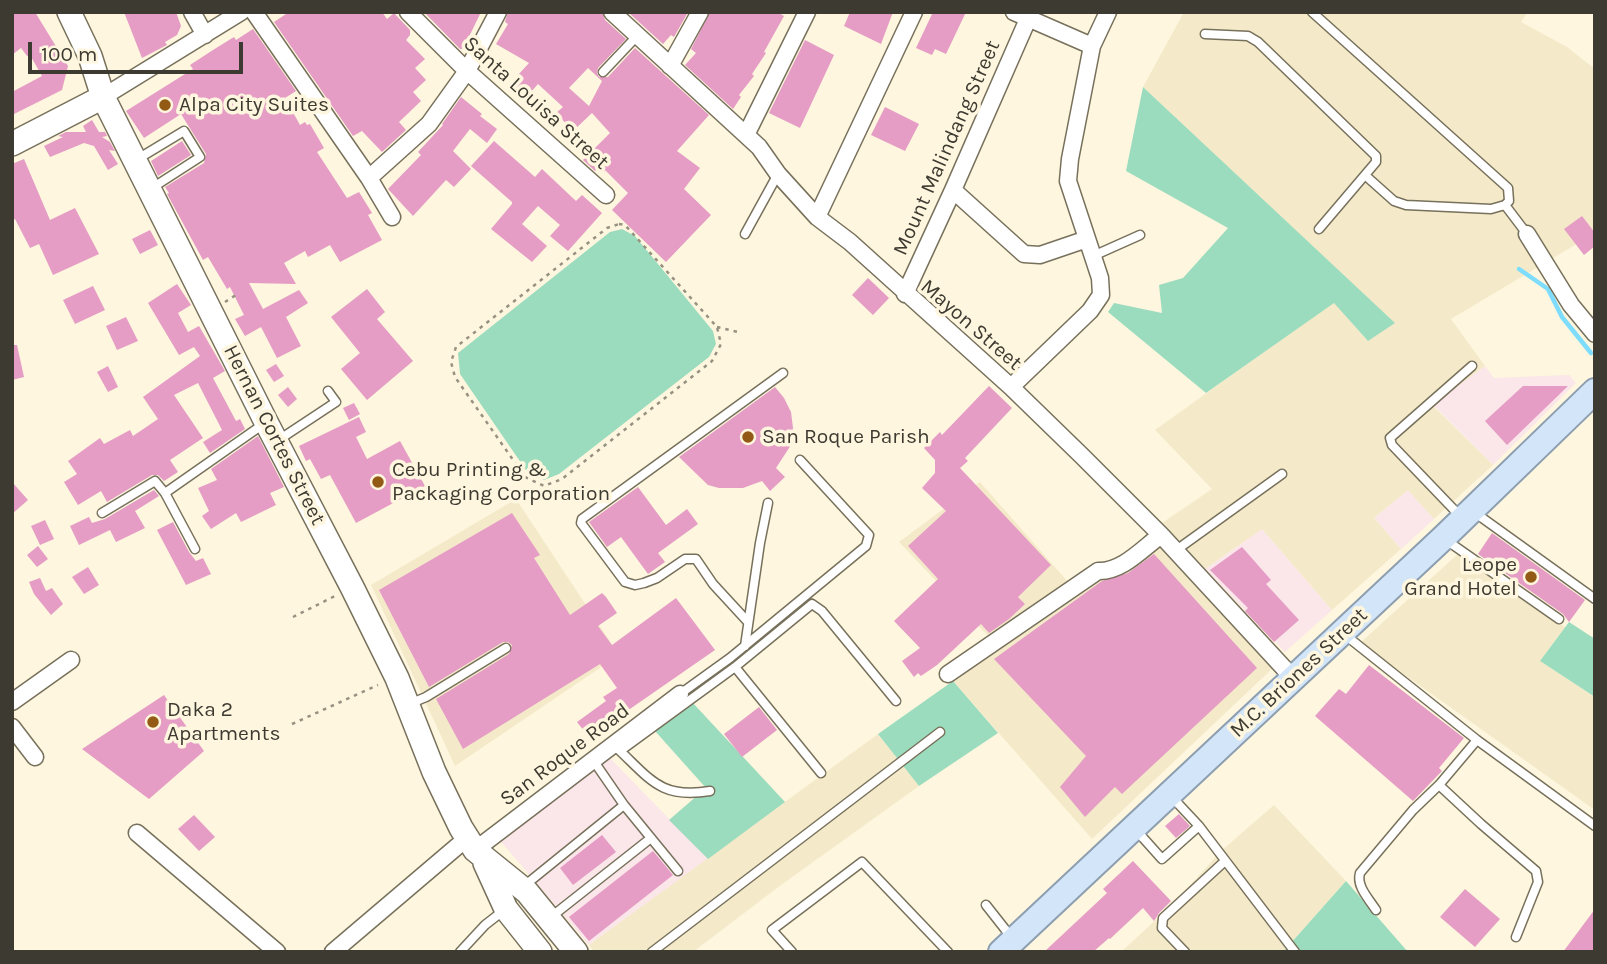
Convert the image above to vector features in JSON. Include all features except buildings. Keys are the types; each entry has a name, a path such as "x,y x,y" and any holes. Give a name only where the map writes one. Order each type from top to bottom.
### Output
{"main road":[{"name":"Hernan Cortes Street","path":"69,12 90,56 103,97 397,678 434,772 475,848 558,952"},
{"path":"12,144 103,97"},
{"name":"M.C. Briones Street","path":"1014,948 1169,794 1468,515 1595,391"},
{"name":"Hernan Cortes Street","path":"515,899 549,919 576,952"},
{"name":"Hernan Cortes Street","path":"515,899 540,952"}],"street":[{"path":"192,12 205,35"},
{"path":"103,97 241,12"},
{"path":"254,12 369,178 392,217"},
{"name":"Santa Louisa Street","path":"408,12 467,71 606,195"},
{"path":"369,178 429,124 467,71 498,12"},
{"name":"Mayon Street","path":"612,12 759,147 778,174 817,217 849,242 1011,387 1161,535 1294,679"},
{"path":"670,66 699,12"},
{"path":"746,135 807,12"},
{"path":"817,217 914,12"},
{"path":"1011,387 1090,311 1101,295 1094,256 1068,181 1092,46 1108,12"},
{"path":"1021,16 1092,46"},
{"name":"Mount Malindang Street","path":"905,294 953,190 1021,16"},
{"path":"953,190 1024,254 1040,255 1087,239"},
{"path":"1527,234 1571,305 1595,334"},
{"path":"948,674 1098,570 1108,571 1122,565 1161,535"},
{"path":"12,702 71,660"},
{"name":"San Roque Road","path":"333,952 593,760 617,747 680,694"},
{"path":"12,727 35,757"},
{"path":"137,833 277,952"}],"lane":[{"path":"1312,12 1508,188 1509,201 1505,205 1491,208 1406,205 1394,201 1366,176"},
{"path":"1205,34 1248,36 1258,42 1376,156 1376,162 1366,176 1319,229"},
{"path":"603,72 638,36"},
{"path":"135,160 184,131 200,157 150,190"},
{"path":"745,234 778,174"},
{"path":"1505,205 1527,234"},
{"path":"1094,256 1140,235"},
{"path":"1472,366 1390,438 1392,445 1468,515 1595,598"},
{"path":"748,622 713,584 696,559 685,559 657,578 644,583 625,582 581,523 582,519 783,373"},
{"path":"165,493 272,432 336,402 328,391"},
{"path":"680,694 745,646 866,546 869,535 800,460"},
{"path":"1175,551 1282,474"},
{"path":"102,513 155,481 165,493 195,549"},
{"path":"745,646 768,503"},
{"path":"1443,538 1559,619"},
{"path":"710,791 689,794 673,792 654,784 617,747 735,667 812,604 822,611 896,701"},
{"path":"1343,632 1477,740 1595,826"},
{"path":"407,705 426,697 506,648"},
{"path":"735,667 821,773"},
{"path":"652,952 940,732"},
{"path":"1376,910 1360,884 1360,873 1477,740"},
{"path":"593,760 624,805 678,872"},
{"path":"1440,785 1536,870 1538,882 1516,937"},
{"path":"1169,794 1199,826 1295,952"},
{"path":"460,952 485,925 624,805"},
{"path":"1134,828 1162,859 1199,826"},
{"path":"549,919 651,838"},
{"path":"1185,952 1162,928 1163,918 1225,861"},
{"path":"792,952 772,930 862,862 948,952"},
{"path":"986,905 1014,948"}],"path":[{"path":"717,327 721,344 712,361 562,480 544,486 525,477 455,377 451,362 456,347 607,228 619,225 625,225 717,327 738,332"},
{"path":"293,617 352,587"},
{"path":"292,724 397,678"}],"shaded area":[{"path":"1184,12 1528,12 1521,22 1567,47 1595,69 1595,233 1451,319 1485,366 1432,405 1493,465 1434,519 1408,490 1374,518 1401,549 1332,610 1262,529 1205,569 1162,523 1212,489 1155,430 1334,302 1367,340 1394,323 1143,87"},
{"path":"1485,366 1494,378 1569,375 1576,383 1493,465 1432,404"},
{"path":"980,482 1068,582 992,640 899,542"},
{"path":"1408,490 1434,519 1401,549 1374,518"},
{"path":"516,499 619,655 455,766 371,585"},
{"path":"1262,529 1332,610 1285,652 1205,569"},
{"path":"1150,536 1273,668 1092,839 953,681"},
{"path":"1459,553 1565,627 1540,661 1595,697 1595,804 1592,808 1360,643"},
{"path":"878,734 919,786 693,952 594,952 589,945"},
{"path":"606,754 708,859 589,945 498,838"},
{"path":"1274,805 1346,881 1283,952 1121,952 1174,903 1221,851"}],"green space":[{"path":"1143,87 1395,323 1368,341 1334,303 1206,393 1108,312 1114,303 1162,313 1159,285 1183,278 1228,228 1126,171"},
{"path":"622,229 635,236 713,331 716,344 709,357 559,474 544,480 528,473 460,374 458,353 610,232"},
{"path":"1569,622 1595,639 1595,697 1540,661"},
{"path":"953,681 998,733 919,786 878,734"},
{"path":"692,702 785,802 708,859 669,820 706,788 655,731"},
{"path":"1346,881 1408,952 1283,952"}],"waterway":[{"path":"1519,269 1548,289 1562,317 1591,353"}],"place":[{"name":"Alpa City Suites","path":"165,105"},
{"name":"San Roque Parish","path":"748,437"},
{"name":"Cebu Printing & Packaging Corporation","path":"378,482"},
{"name":"Leope Grand Hotel","path":"1531,577"},
{"name":"Daka 2 Apartments","path":"153,722"}]}
